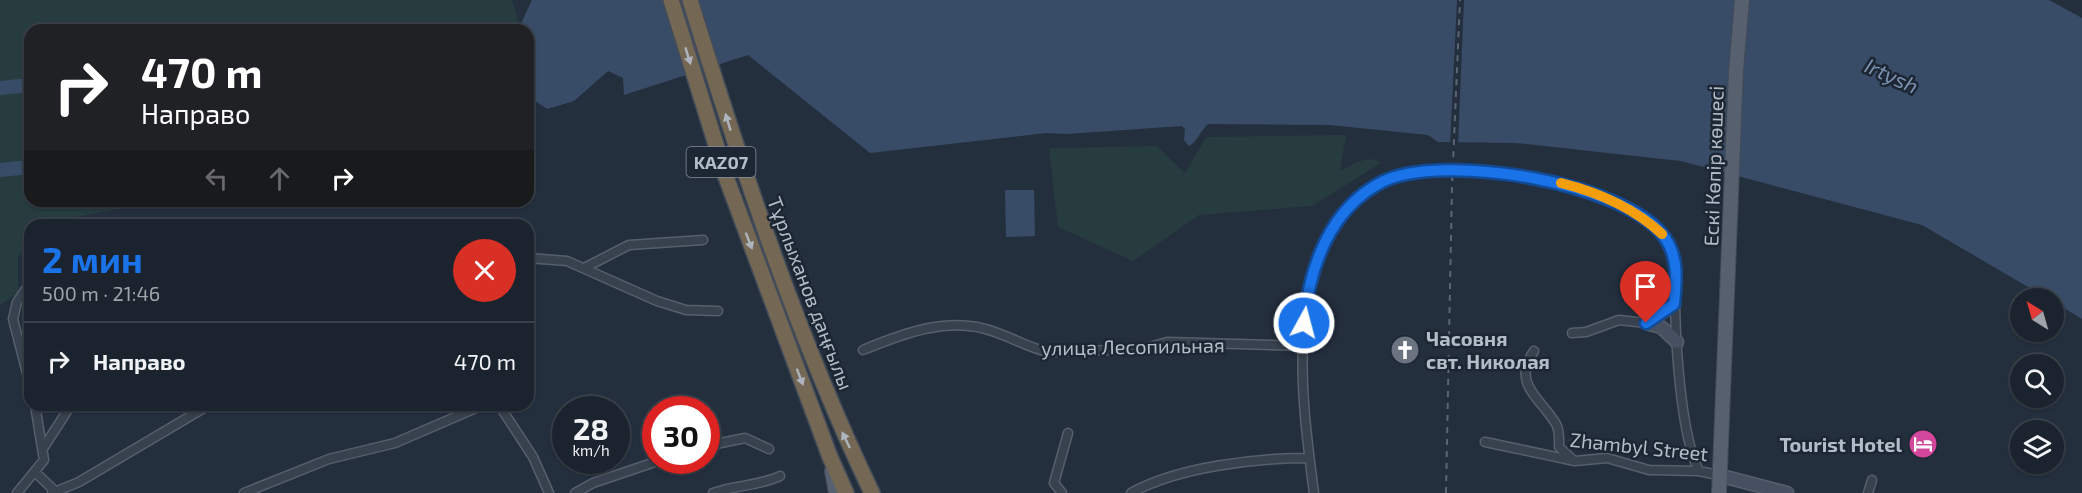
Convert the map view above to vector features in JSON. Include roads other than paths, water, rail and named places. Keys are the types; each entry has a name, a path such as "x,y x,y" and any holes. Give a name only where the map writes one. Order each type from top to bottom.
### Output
{"highway":[{"name":"Тұрлыханов даңғылы","path":"671,0 726,177 830,457 846,493"},
{"name":"Тұрлыханов даңғылы","path":"690,0 742,169 795,316 843,434 872,493"}],"main road":[{"name":"Ескі Көпір көшесі","path":"1720,493 1718,475 1727,333 1736,71 1742,0"},
{"path":"830,457 836,493"}],"street":[{"path":"1314,493 1309,458 1303,346 1306,301 1324,242 1340,217 1382,182 1443,170 1563,183 1606,198 1646,219 1665,238 1677,266 1674,304 1677,342 1689,448 1699,471"},
{"path":"585,267 629,245 703,240"},
{"path":"534,258 567,261 585,267 657,301 686,310 718,311"},
{"path":"24,292 17,302 13,319 24,362"},
{"path":"1646,323 1674,304"},
{"path":"1572,333 1586,332 1619,320 1661,327 1677,342"},
{"name":"улица Лесопильная","path":"863,350 903,333 957,324 979,326 1035,349 1048,351 1143,349 1167,342 1303,346"},
{"path":"1534,351 1527,363 1526,381 1529,390 1557,425 1559,447 1565,455 1575,461"},
{"path":"17,493 36,473 44,460 44,448 36,411"},
{"path":"44,448 67,411"},
{"path":"36,473 53,492 79,482 199,411"},
{"path":"244,493 329,459 395,443 469,411"},
{"path":"503,411 533,457 549,493"},
{"path":"1062,493 1054,483 1068,433"},
{"path":"720,443 745,438 769,448"},
{"name":"Zhambyl Street","path":"1485,442 1575,461 1607,459 1649,470 1699,471 1787,493"},
{"path":"1131,493 1153,481 1261,458 1309,458"},
{"path":"575,493 593,483 642,466"},
{"path":"713,493 733,486 765,483 780,476"},
{"path":"1868,493 1872,480"}],"water":[{"name":"Irtysh","path":"532,0 2049,0 2082,18 2082,319 2064,308 2064,288 2030,288 1922,225 1681,161 1516,143 1438,142 1428,135 1330,125 1208,124 1189,146 1184,140 1185,129 1182,126 1066,134 1046,133 870,153 748,55 624,95 623,78 608,71 574,101 547,109 534,100 534,24 521,24"},
{"path":"1005,190 1034,190 1035,236 1006,237"}],"waterway":[{"path":"0,88 24,86"},
{"path":"0,170 24,168"}],"railway":[{"path":"1446,493 1452,186 1460,0"}],"place":[{"name":"Часовня свт. Николая","path":"1405,350"},
{"name":"Tourist Hotel","path":"1923,444"}]}
